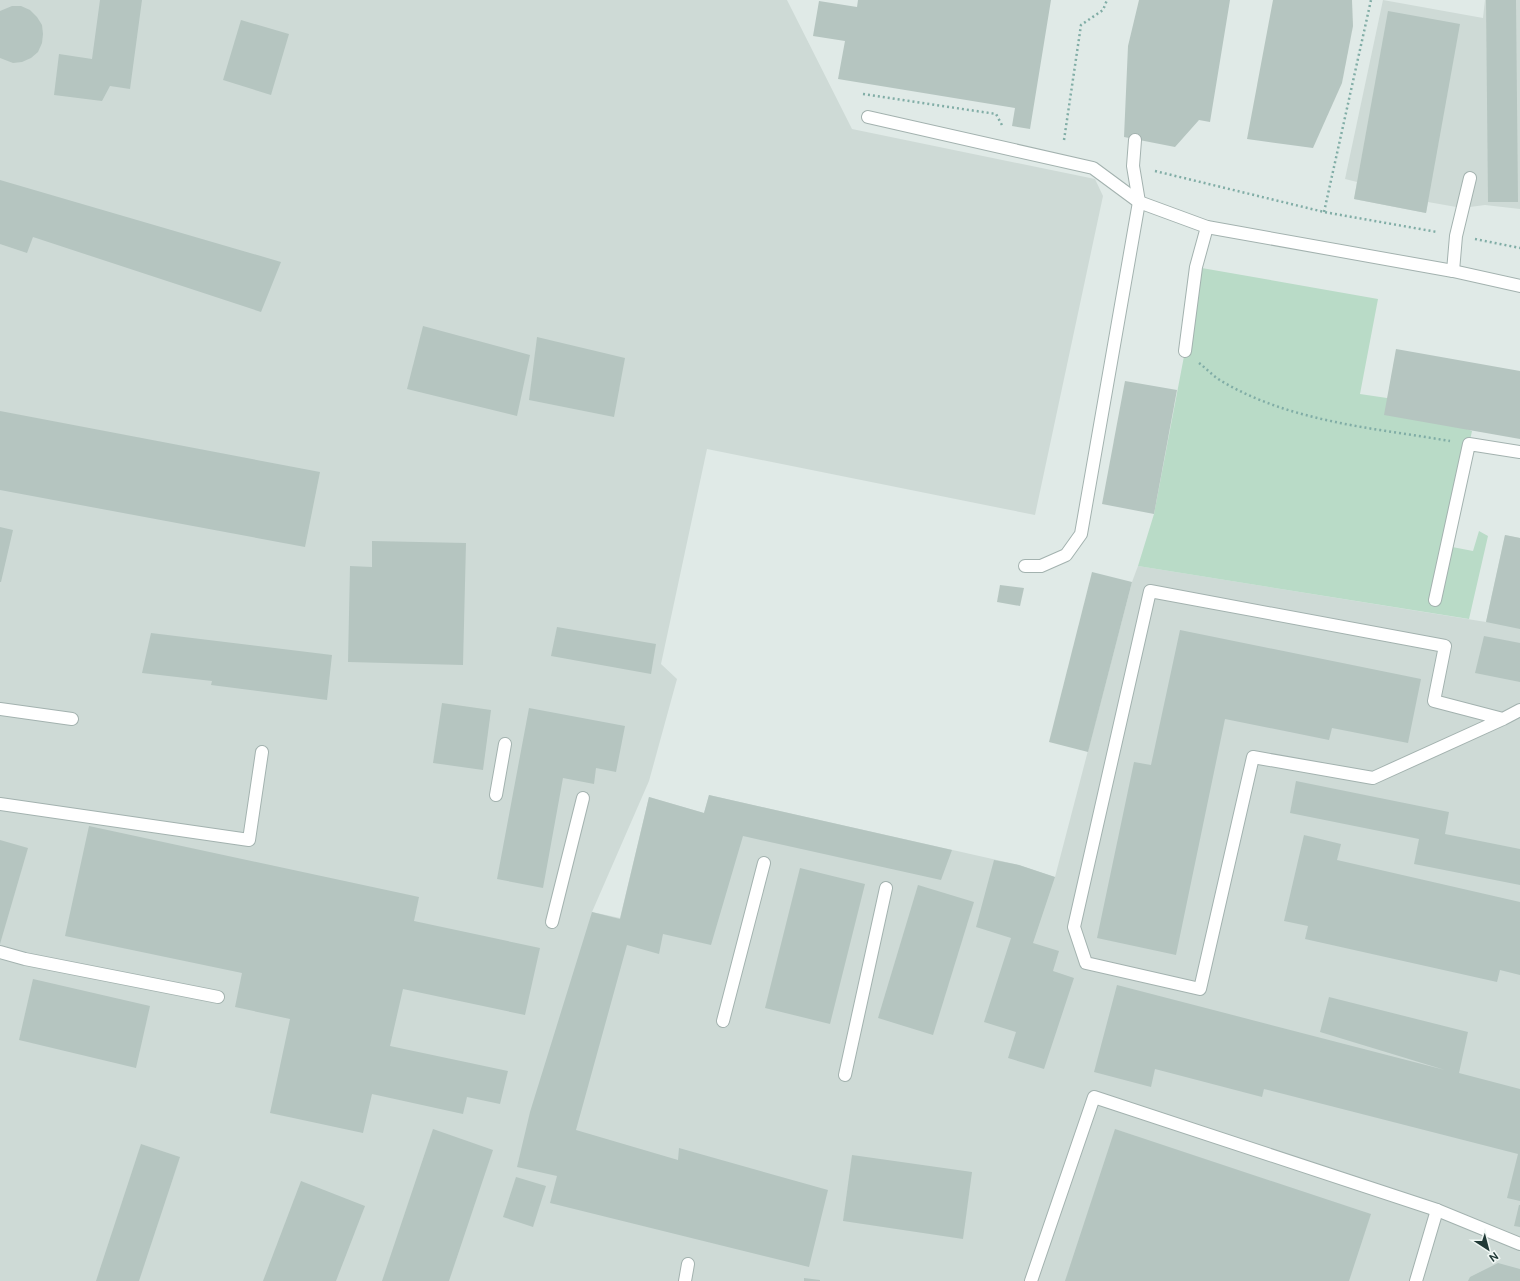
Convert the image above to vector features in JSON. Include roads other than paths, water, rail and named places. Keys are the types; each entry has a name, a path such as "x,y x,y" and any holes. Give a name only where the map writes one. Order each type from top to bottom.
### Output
{"lane":[{"path":"868,117 1093,168 1139,202 1207,227 1453,271 1520,286"},
{"path":"1025,566 1041,566 1066,555 1081,534 1139,202 1133,166 1135,140"},
{"path":"1453,271 1456,236 1470,178"},
{"path":"1184,351 1196,267 1207,227"},
{"path":"1435,600 1469,444 1520,452"},
{"path":"1503,718 1434,701 1445,646 1150,590 1074,927 1086,963 1200,988 1253,757 1374,778 1503,718 1520,710"},
{"path":"0,709 72,719"},
{"path":"496,795 505,744"},
{"path":"0,804 249,840 262,752"},
{"path":"552,922 582,798"},
{"path":"723,1020 764,863"},
{"path":"845,1074 886,888"},
{"path":"0,952 218,997"},
{"path":"1031,1281 1094,1097 1437,1210 1520,1244"},
{"path":"1416,1281 1437,1210"},
{"path":"685,1281 688,1264"}]}
